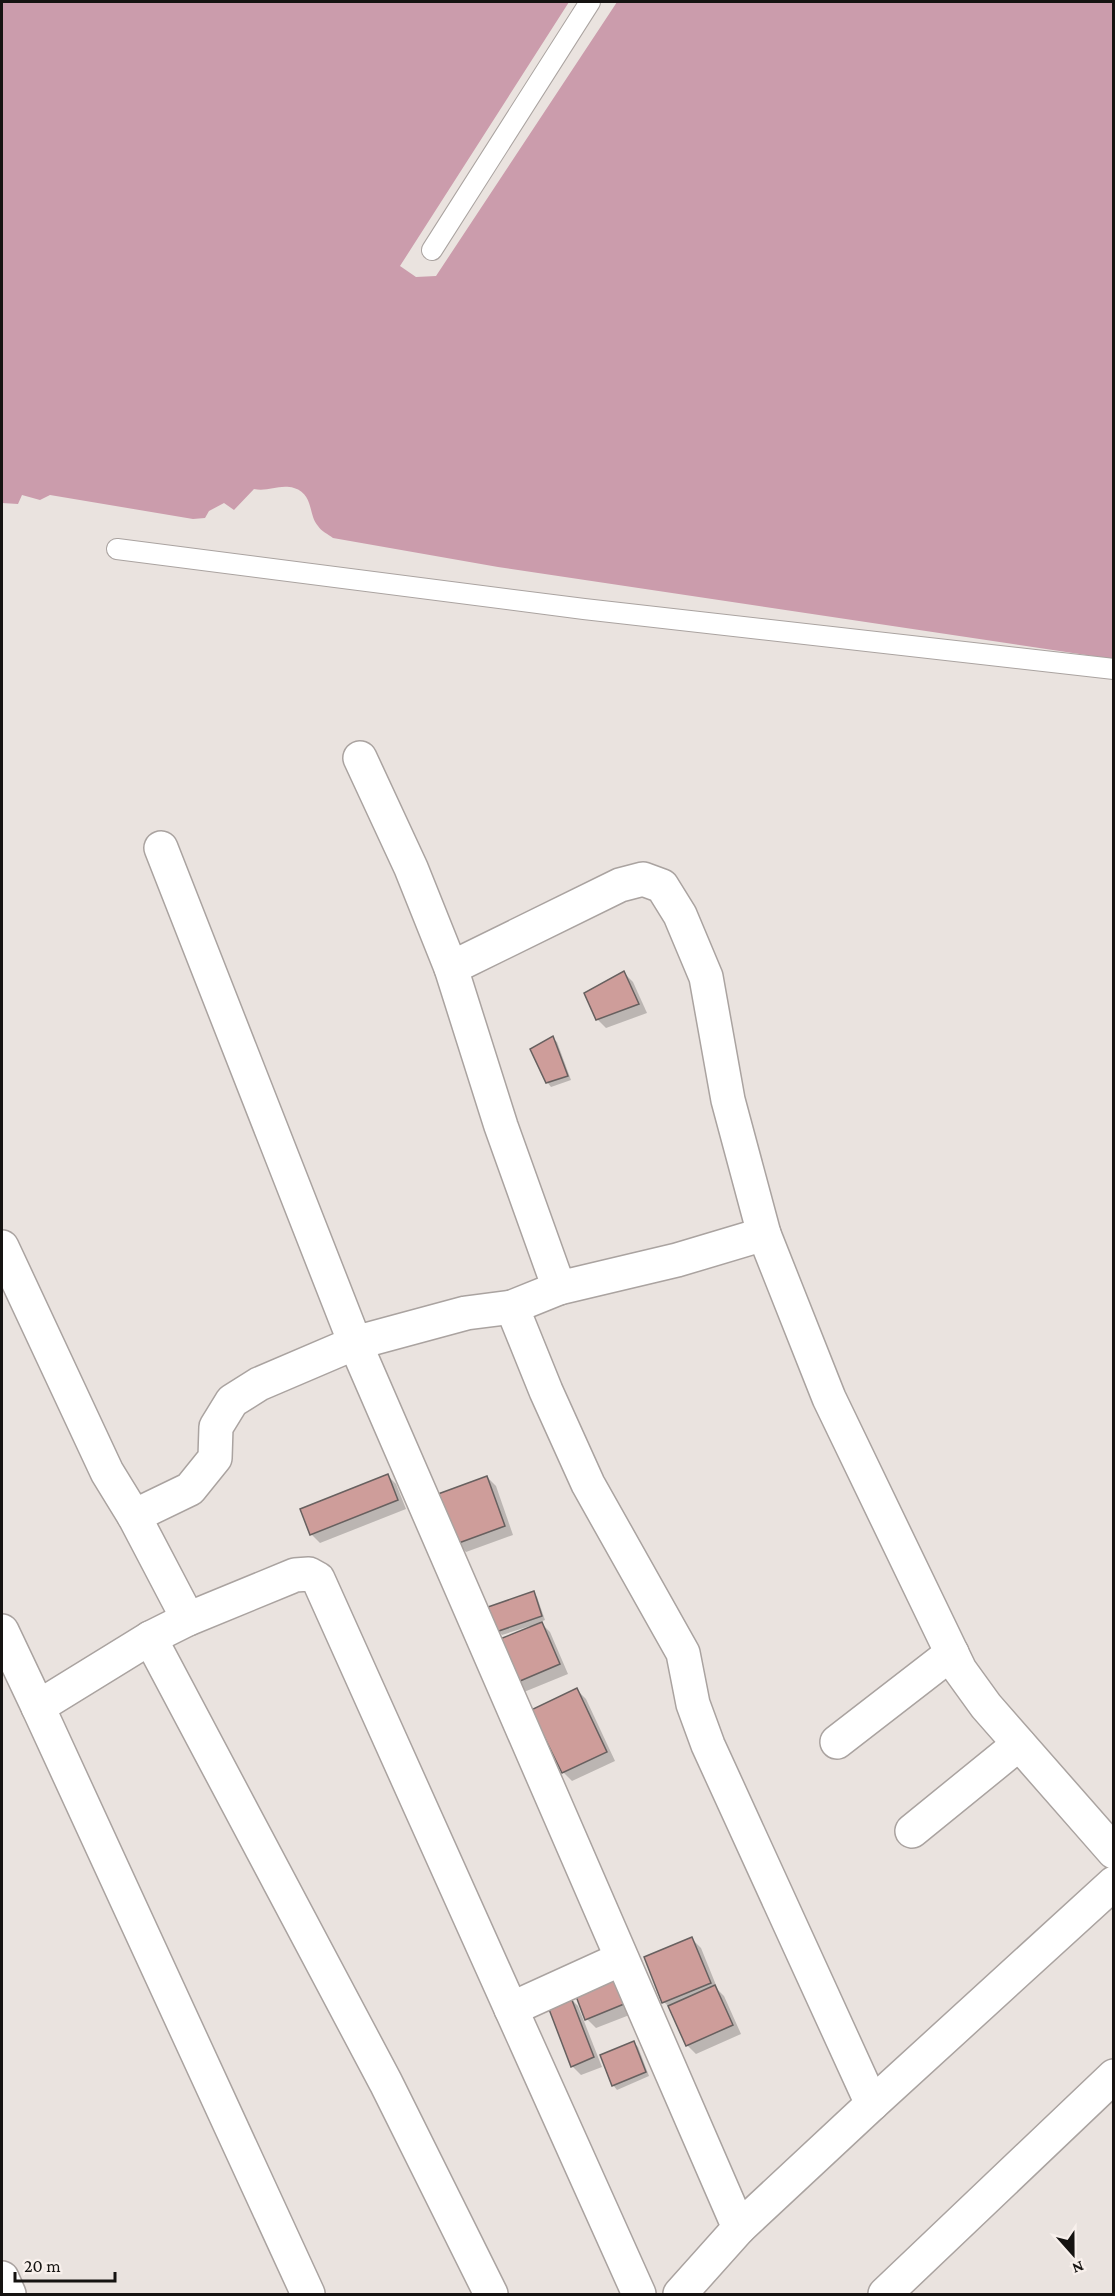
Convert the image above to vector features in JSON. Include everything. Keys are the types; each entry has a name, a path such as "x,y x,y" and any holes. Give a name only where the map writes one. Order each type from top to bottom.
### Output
{"street":[{"path":"360,758 411,868 452,968 501,1126 559,1288"},
{"path":"161,848 355,1343 739,2228"},
{"path":"452,968 620,885 643,879 662,886 680,915 706,978 728,1100 764,1234 829,1398 960,1670 986,1706 1113,1852"},
{"path":"134,1516 190,1489 215,1458 216,1426 232,1401 259,1384 355,1343 466,1313 512,1307 559,1288 677,1260 764,1234"},
{"path":"2,1247 107,1472 134,1516 188,1619"},
{"path":"512,1307 546,1391 588,1484 683,1653 693,1704 708,1745 872,2104"},
{"path":"38,1707 150,1638 188,1619 295,1575 309,1574 318,1580 639,2295"},
{"path":"2,1631 308,2295"},
{"path":"150,1638 386,2083 491,2295"},
{"path":"837,1742 952,1653"},
{"path":"912,1831 1019,1744"},
{"path":"680,2295 739,2228 1113,1883"},
{"path":"511,2009 621,1959"},
{"path":"885,2295 1113,2076"},
{"path":"2,2278 9,2295"}],"lane":[{"path":"432,250 590,2"},
{"path":"117,549 584,609 1113,669"}],"shaded area":[{"path":"2,2 569,2 400,266 416,277 436,276 617,2 1113,2 1113,659 498,567 333,538 315,521 305,495 289,487 254,489 234,510 224,503 209,511 205,518 193,519 50,495 40,500 22,495 18,504 2,503"}],"building":[{"path":"624,971 639,1004 596,1020 584,993"},
{"path":"553,1036 568,1076 546,1083 530,1049"},
{"path":"388,1474 398,1500 310,1535 300,1509"},
{"path":"487,1476 505,1526 456,1544 438,1494"},
{"path":"534,1591 542,1616 496,1632 488,1607"},
{"path":"542,1622 560,1664 513,1684 495,1641"},
{"path":"577,1688 607,1752 562,1773 531,1710"},
{"path":"692,1937 711,1983 662,2003 644,1957"},
{"path":"613,1975 624,2004 585,2020 574,1991"},
{"path":"715,1985 733,2025 686,2046 668,2006"},
{"path":"570,1995 594,2057 571,2067 547,2004"},
{"path":"634,2041 646,2072 612,2086 600,2055"}]}
